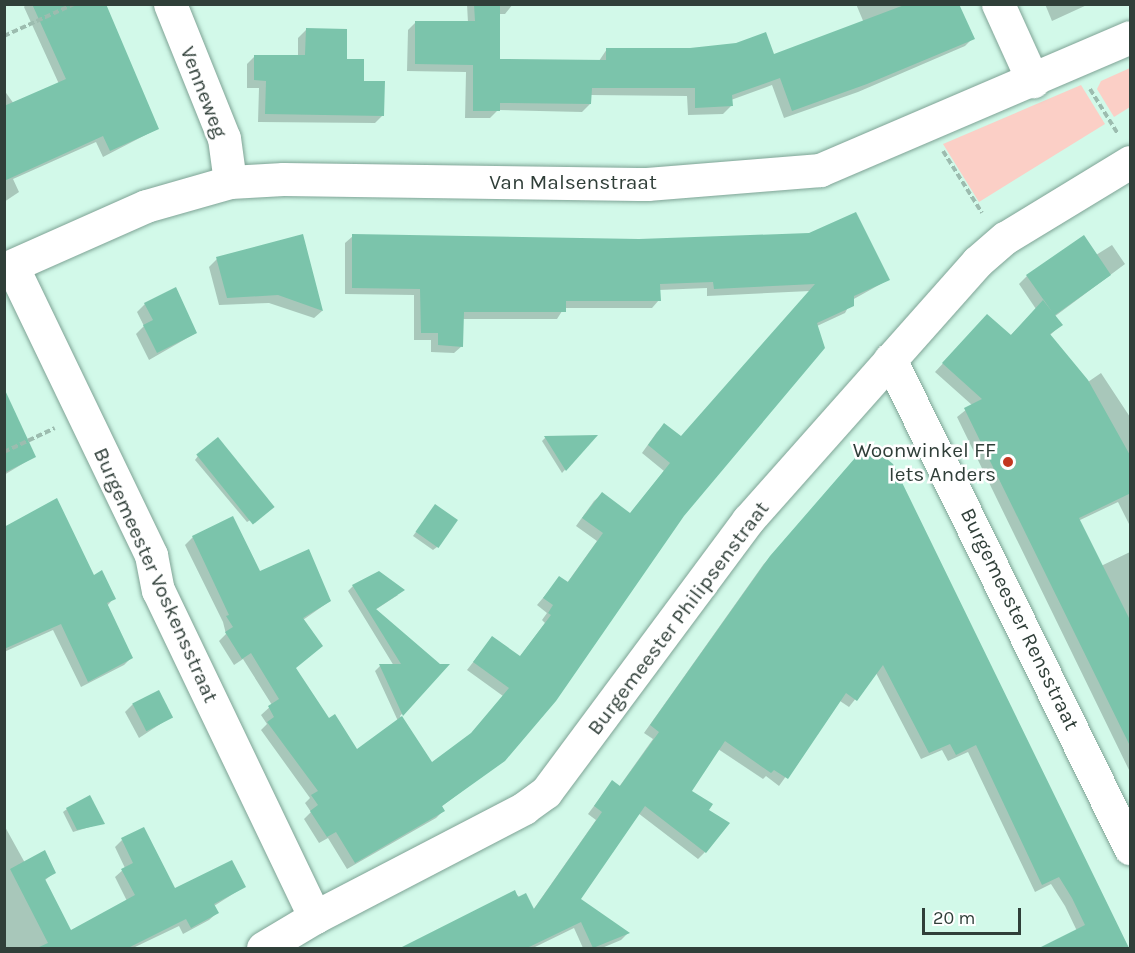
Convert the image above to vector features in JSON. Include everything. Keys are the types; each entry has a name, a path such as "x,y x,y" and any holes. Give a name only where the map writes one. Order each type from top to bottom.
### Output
{"street":[{"name":"Venneweg","path":"170,4 224,138 230,183"},
{"path":"998,4 1033,81"},
{"name":"Van Malsenstraat","path":"8,267 146,206 230,183 283,179 647,184 746,179 820,170 1033,81 1131,37"},
{"name":"Burgemeester Philipsenstraat","path":"264,948 315,916 524,808 546,792 718,557 977,262 1000,242 1125,149"},
{"name":"Burgemeester Voskensstraat","path":"8,267 84,415 151,555 158,590 315,916"},
{"name":"Burgemeester Rensstraat","path":"890,359 1131,848"}],"path":[{"path":"4,36 74,4"},
{"path":"1074,62 1125,149"},
{"path":"927,126 1000,242"},
{"path":"4,452 84,415"}],"shaded area":[{"path":"1130,68 1130,107 1114,117 1097,89 1101,81"},
{"path":"1081,85 1105,124 979,202 943,144"}],"building":[{"path":"32,4 106,4 159,129 110,151 103,136 4,181 4,106 66,79"},
{"path":"474,4 500,4 500,59 606,60 606,48 690,48 736,43 766,32 774,54 907,4 959,4 975,39 867,84 792,111 780,78 732,95 733,106 695,108 695,88 592,88 591,104 500,103 500,111 473,111 473,65 415,64 415,21 475,21"},
{"path":"306,28 347,29 347,59 364,59 364,81 385,81 384,116 265,114 266,81 254,80 254,55 305,55"},
{"path":"856,212 890,280 854,296 854,306 817,323 825,348 684,516 556,701 505,761 442,806 445,811 355,863 336,832 327,837 310,811 318,805 311,795 318,791 267,722 274,717 268,706 279,699 251,653 242,659 225,632 233,627 226,616 229,615 192,536 233,516 260,571 309,549 331,601 303,618 323,646 296,668 329,718 335,714 357,749 402,716 432,762 471,733 509,688 473,662 492,636 520,656 551,615 548,613 553,605 543,598 559,576 568,582 603,533 582,518 602,492 630,513 670,463 648,445 664,423 681,436 815,284 714,289 713,282 660,284 661,301 566,301 566,312 464,312 463,347 438,345 438,333 421,333 420,289 352,288 352,234 639,239 809,233"},
{"path":"303,234 323,311 278,295 227,298 216,257"},
{"path":"1084,235 1111,275 1055,315 1063,325 1050,334 1088,380 1131,457 1131,493 1079,518 1131,622 1131,748 964,408 982,399 942,363 987,314 1011,335 1043,300 1053,313 1026,275"},
{"path":"176,287 197,333 157,353 143,325 153,320 144,303"},
{"path":"4,388 36,457 4,473"},
{"path":"598,435 566,471 544,436"},
{"path":"218,437 275,507 253,525 196,455"},
{"path":"868,443 893,464 1129,948 1039,948 1085,925 1072,898 1059,877 1042,885 976,745 956,755 950,744 929,753 883,665 857,701 846,693 788,779 774,770 771,773 725,741 692,791 713,804 709,810 730,823 706,853 645,806 581,899 630,933 593,948 581,922 527,948 400,948 515,890 518,897 526,893 534,909 602,812 594,806 612,780 620,786 659,732 650,725 770,556"},
{"path":"57,498 94,575 102,570 116,599 107,603 133,658 88,682 61,624 4,649 4,527"},
{"path":"435,504 458,520 438,548 415,532"},
{"path":"379,571 405,590 376,609 440,664 450,664 403,716 379,664 401,664 352,585"},
{"path":"159,690 173,718 146,731 132,704"},
{"path":"90,795 105,824 77,830 66,808"},
{"path":"144,827 175,888 232,860 246,887 214,904 219,913 191,928 186,919 128,948 37,948 48,943 10,869 45,850 56,873 45,879 71,930 135,895 121,869 133,863 121,838"}],"place":[{"name":"Woonwinkel FF Iets Anders","path":"1008,462"}]}
